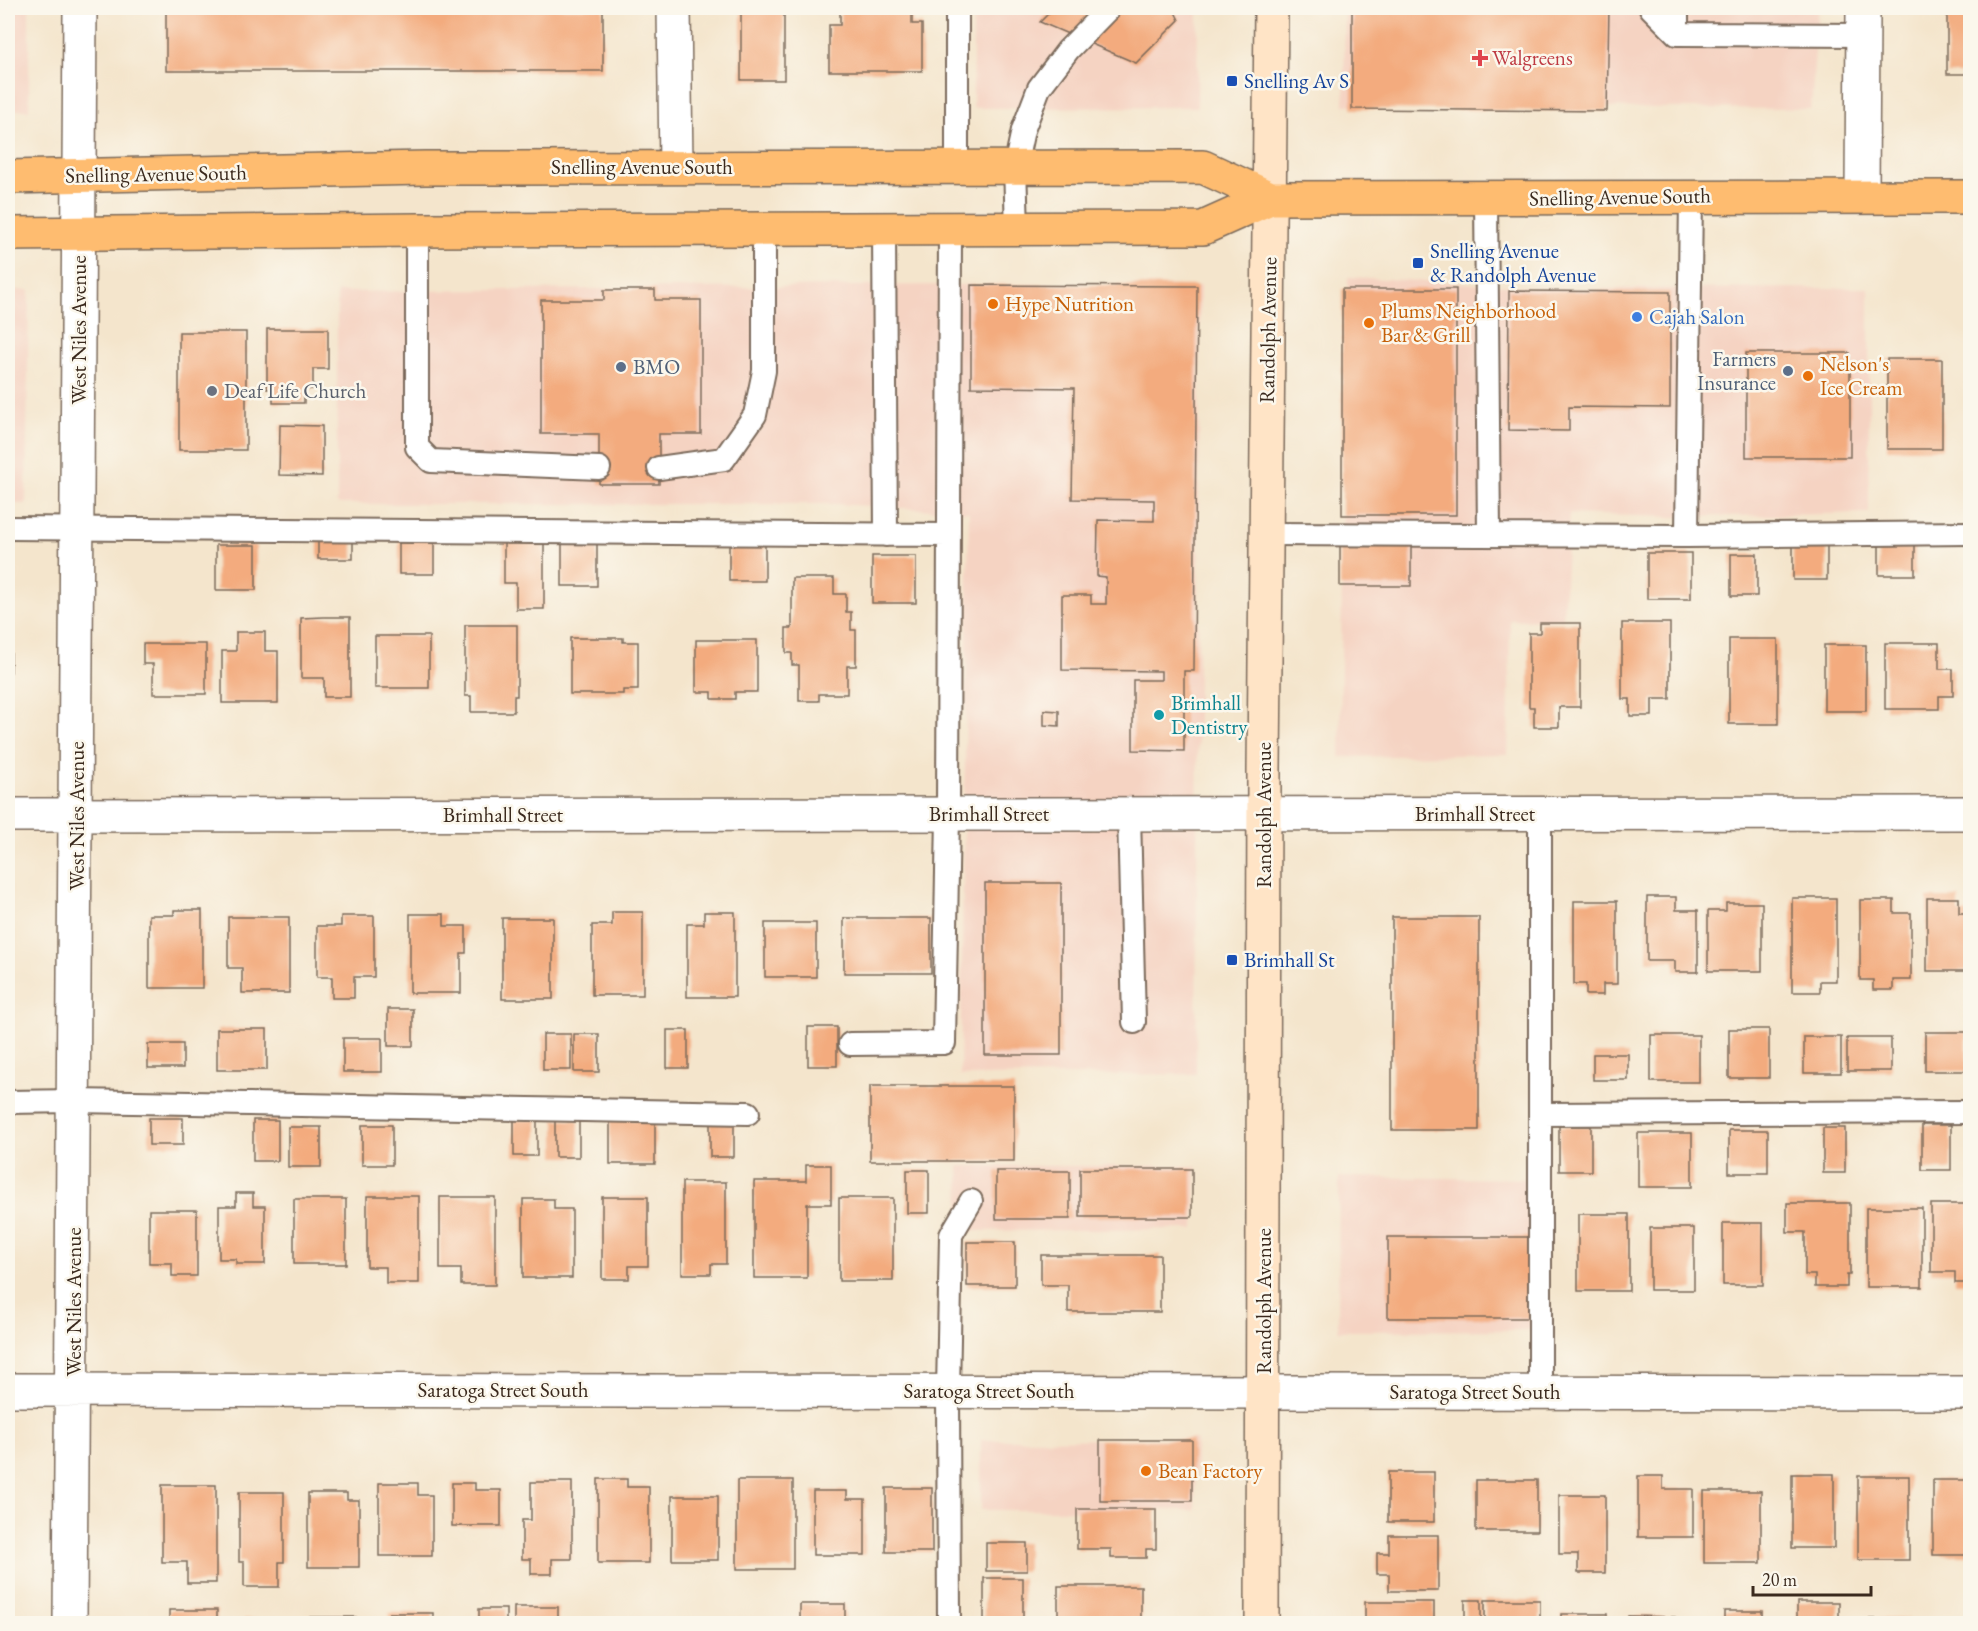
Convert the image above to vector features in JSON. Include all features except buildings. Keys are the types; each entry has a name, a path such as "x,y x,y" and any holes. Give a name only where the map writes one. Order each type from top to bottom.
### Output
{"main road":[{"name":"Randolph Avenue","path":"1262,1623 1264,813 1271,8"},
{"name":"Snelling Avenue South","path":"8,177 370,169 1203,167 1270,198"},
{"name":"Snelling Avenue South","path":"8,234 417,230 1203,228 1270,198 1971,197"}],"street":[{"name":"West Niles Avenue","path":"70,1623 74,1390 80,8"},
{"path":"674,8 676,167"},
{"path":"1862,196 1863,21"},
{"name":"Brimhall Street","path":"8,815 1971,813"},
{"name":"Saratoga Street South","path":"8,1390 1971,1393"}],"lane":[{"path":"957,8 957,167"},
{"path":"1017,229 1015,167 1023,130 1039,88 1068,50 1109,8"},
{"path":"1651,8 1677,34 1863,21"},
{"path":"1677,8 1677,34"},
{"path":"1687,536 1691,196"},
{"path":"1486,198 1489,535"},
{"path":"850,1044 945,1043 950,229"},
{"path":"417,230 417,447 431,461 599,468"},
{"path":"659,468 724,459 755,415 764,371 764,230"},
{"path":"884,230 886,535"},
{"path":"8,528 948,535"},
{"path":"1266,534 1687,536 1971,533"},
{"path":"1129,814 1134,1022"},
{"path":"1540,814 1540,1392"},
{"path":"8,1102 75,1101 748,1113"},
{"path":"1540,1114 1971,1112"},
{"path":"949,1623 948,1391 951,1236 971,1202"}],"shaded area":[{"path":"8,8 29,8 29,110 8,110"},
{"path":"973,8 1198,8 1197,107 973,108"},
{"path":"1345,8 1818,8 1811,109 1344,105"},
{"path":"1348,277 1568,289 1869,288 1869,513 1674,517 1569,514 1563,619 1510,620 1508,754 1340,757 1344,407"},
{"path":"1036,284 1200,286 1196,1074 960,1076 969,512 836,504 337,504 337,292"},
{"path":"8,290 29,290 26,504 8,504"},
{"path":"959,1166 1196,1166 1194,1229 960,1231"},
{"path":"1339,1177 1536,1179 1536,1330 1338,1331"},
{"path":"1196,1439 1195,1510 981,1510 981,1440"}],"place":[{"name":"Walgreens","path":"1480,58"},
{"name":"Snelling Av S","path":"1232,81"},
{"name":"Snelling Avenue & Randolph Avenue","path":"1418,263"},
{"name":"Hype Nutrition","path":"993,304"},
{"name":"Cajah Salon","path":"1637,317"},
{"name":"Plums Neighborhood Bar & Grill","path":"1369,323"},
{"name":"BMO","path":"621,367"},
{"name":"Farmers Insurance","path":"1788,371"},
{"name":"Nelson's Ice Cream","path":"1808,376"},
{"name":"Deaf Life Church","path":"212,391"},
{"name":"Brimhall Dentistry","path":"1159,715"},
{"name":"Brimhall St","path":"1232,960"},
{"name":"Bean Factory","path":"1146,1471"}]}
